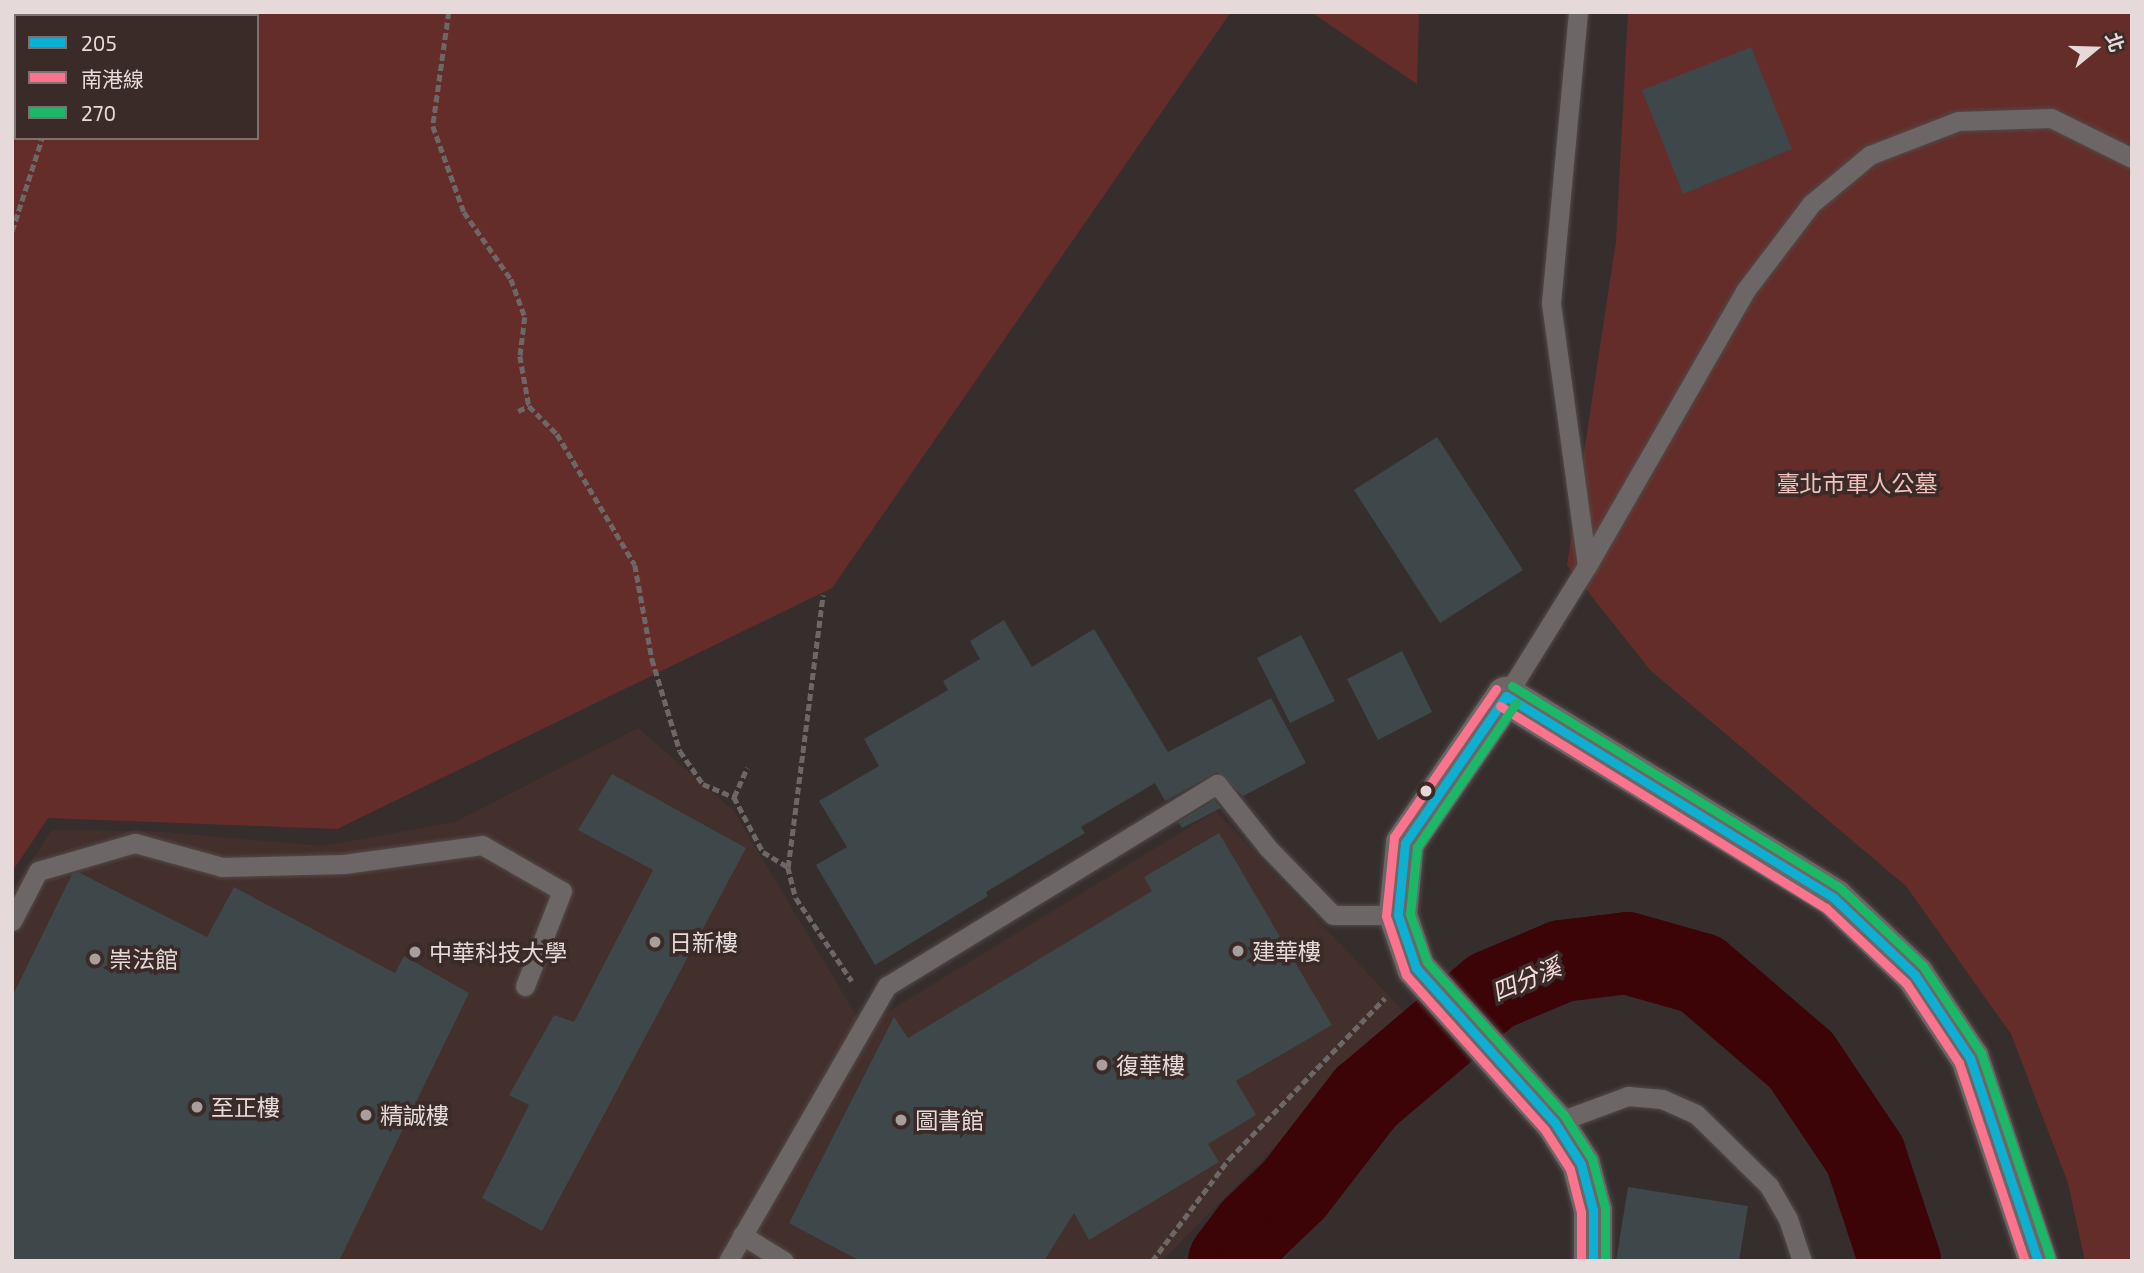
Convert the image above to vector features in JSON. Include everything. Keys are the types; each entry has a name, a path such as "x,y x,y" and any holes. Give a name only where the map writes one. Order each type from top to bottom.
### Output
{"street":[{"path":"1592,1261 1593,1210 1581,1164 1555,1123 1422,975 1398,915 1405,844 1506,696 1834,898 1915,975 1970,1058 2038,1261"}],"lane":[{"path":"1578,12 1551,303 1587,566"},
{"path":"1506,696 1587,566 1745,291 1811,204 1870,155 1958,121 2051,118 2132,158"},
{"path":"728,1261 887,986 1217,784 1268,848 1333,915 1398,915"},
{"path":"12,921 38,871 135,843 222,867 344,864 481,845 562,891 525,986"},
{"path":"1555,1123 1628,1096 1662,1098 1696,1114 1769,1186 1788,1219 1802,1261"},
{"path":"742,1235 783,1261"}],"path":[{"path":"449,12 433,126 464,212 511,279 525,317 520,356 528,406 558,434 635,565 652,659 680,751 703,784 734,797 763,852 788,867"},
{"path":"12,231 41,140"},
{"path":"517,411 528,406"},
{"path":"823,595 788,867 796,898 846,978 881,994"},
{"path":"734,797 747,768"},
{"path":"1152,1261 1228,1158 1422,975"}],"shaded area":[{"name":"中華科技大學","path":"638,728 734,811 863,1027 1216,811 1406,1014 1162,1261 12,1261 12,891 52,830 151,831 323,846 455,822"}],"green space":[{"path":"12,12 1231,12 832,588 337,829 48,818 12,872"},
{"path":"1311,12 1419,12 1417,84"},
{"name":"臺北市軍人公墓","path":"1628,12 2132,12 2132,1261 2085,1261 2068,1183 2011,1034 1906,886 1650,670 1567,565 1616,241"}],"building":[{"path":"1751,47 1792,149 1683,194 1642,90"},
{"path":"1437,437 1523,570 1440,623 1354,490"},
{"path":"1004,620 1032,667 1094,629 1168,752 1271,698 1306,763 1243,796 1217,772 1165,801 1155,783 1081,827 1085,833 986,892 988,896 875,965 816,865 847,847 819,801 879,766 864,739 948,690 943,681 980,659 970,641"},
{"path":"1301,635 1335,701 1290,723 1257,658"},
{"path":"1402,651 1432,712 1378,740 1347,679"},
{"name":"日新樓","path":"612,774 746,848 542,1231 482,1198 529,1105 509,1095 554,1015 574,1022 653,870 578,830"},
{"path":"1214,800 1221,808 1182,828 1178,822"},
{"path":"1219,833 1332,1025 1236,1081 1256,1115 1208,1144 1219,1162 1089,1240 1074,1213 1044,1261 860,1261 789,1223 894,1017 908,1038 1152,891 1144,877"},
{"path":"78,872 207,937 234,887 395,973 404,956 469,993 339,1261 12,1261 12,997 72,874"},
{"path":"1628,1187 1748,1206 1739,1261 1616,1261"}],"waterway":[{"name":"四分溪","path":"1229,1261 1253,1229 1294,1190 1366,1097 1491,991 1562,961 1627,953 1701,974 1801,1060 1865,1155 1900,1261"}],"transit line":[{"name":"270","path":"1512,686 1840,888 1923,966 1981,1053 2050,1257"},
{"name":"南港線","path":"1496,689 1394,837 1386,916 1406,975 1545,1130 1570,1169 1581,1212 1581,1261"},
{"name":"205","path":"1506,696 1834,898 1915,975 1970,1058 2038,1261"},
{"name":"205","path":"1506,696 1405,843 1398,915 1416,968 1555,1123 1581,1164 1593,1210 1593,1261"},
{"name":"270","path":"1516,703 1417,847 1410,914 1427,962 1564,1115 1592,1159 1605,1208 1605,1261"},
{"name":"南港線","path":"1500,706 1826,908 1906,983 1959,1063 2025,1261"}],"place":[{"name":"日新樓","path":"655,942"},
{"name":"建華樓","path":"1238,951"},
{"name":"中華科技大學","path":"415,952"},
{"name":"崇法館","path":"95,959"},
{"name":"復華樓","path":"1102,1065"},
{"name":"至正樓","path":"197,1107"},
{"name":"精誠樓","path":"366,1115"},
{"name":"圖書館","path":"901,1120"}]}
